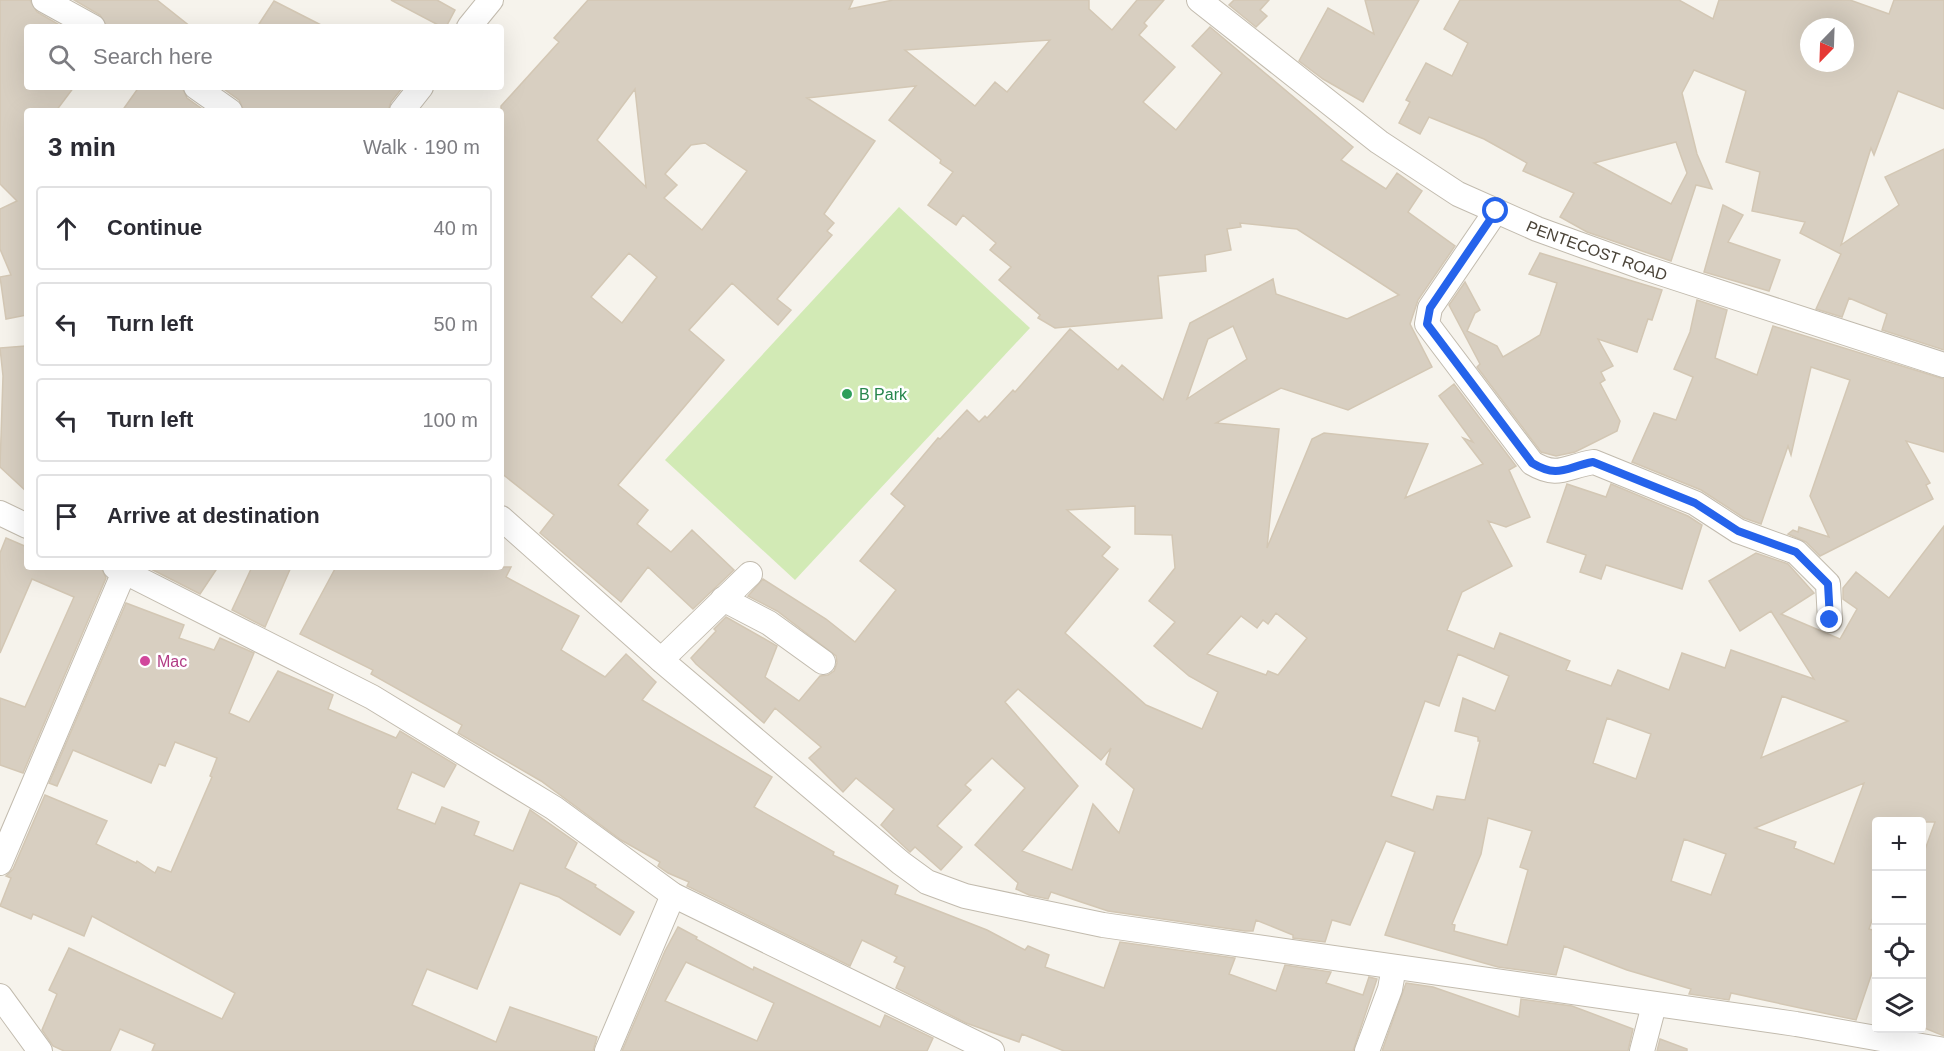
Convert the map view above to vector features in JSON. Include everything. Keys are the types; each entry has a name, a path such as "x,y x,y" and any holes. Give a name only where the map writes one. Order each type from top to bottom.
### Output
{"street":[{"path":"44,0 88,24"},
{"path":"471,24 491,0"},
{"name":"PENTECOST ROAD","path":"1199,0 1379,142 1458,194 1537,229 1642,267 1944,365"},
{"path":"200,90 226,108"},
{"path":"404,108 419,90"},
{"path":"1496,211 1430,308 1427,324 1532,463 1546,471 1561,473 1577,465 1593,462 1695,503 1738,531 1796,552 1828,584 1830,620"},
{"path":"0,513 24,525"},
{"path":"504,521 662,660 901,862 927,882 965,896 1103,925 1796,1024 1944,1050"},
{"path":"0,863 119,570"},
{"path":"121,570 372,697 554,807 673,895 992,1051"},
{"path":"662,660 750,574"},
{"path":"723,599 769,623 823,662"},
{"path":"607,1051 673,895"},
{"path":"1367,1051 1390,989 1394,967"},
{"path":"0,996 40,1051"},
{"path":"1642,1051 1654,1005"}],"green space":[{"name":"B Park","path":"899,207 1030,328 795,580 665,460"}],"building":[{"path":"0,0 30,0 37,12 58,24 24,24 24,90 72,90 58,108 24,108 24,316 6,319 0,277 11,275 0,249 0,209 17,201 0,184"},
{"path":"74,0 157,0 187,24 105,24 100,15"},
{"path":"391,0 437,0 455,10 448,24 436,24"},
{"path":"588,0 853,0 849,9 893,0 1089,0 1089,9 1112,30 1137,0 1164,0 1144,23 1147,26 1139,35 1175,67 1143,102 1176,130 1222,73 1192,46 1210,27 1353,147 1341,160 1386,189 1397,173 1422,191 1408,212 1455,246 1418,300 1410,324 1432,367 1348,410 1281,388 1216,423 1279,429 1267,548 1312,439 1324,433 1428,444 1405,498 1483,464 1463,438 1473,442 1439,396 1454,384 1516,466 1509,470 1530,517 1506,527 1488,521 1512,566 1462,592 1447,630 1494,649 1500,633 1570,661 1566,670 1611,686 1618,670 1669,690 1682,653 1725,668 1731,650 1814,679 1771,611 1740,631 1709,581 1756,553 1788,564 1814,593 1781,614 1840,639 1857,609 1843,599 1843,588 1856,572 1889,598 1944,526 1944,1036 1926,1029 1926,847 1935,822 1926,822 1926,817 1872,817 1872,920 1869,929 1872,930 1872,973 1856,1020 1731,993 1729,1000 1689,994 1691,989 1627,970 1564,946 1556,975 1498,967 1385,935 1415,852 1386,841 1350,925 1332,920 1325,942 1293,938 1293,935 1256,920 1253,931 1245,931 1108,911 1051,892 1048,899 1029,895 1016,889 1018,883 975,845 1025,788 992,758 965,785 971,790 937,826 962,847 941,870 915,847 910,852 881,825 894,809 856,778 843,792 809,758 821,747 775,708 764,723 696,664 691,658 716,631 714,629 726,617 777,646 765,677 799,701 820,676 834,671 837,663 836,656 777,611 748,596 763,579 826,619 855,642 896,590 860,561 905,506 891,494 938,438 940,439 967,410 979,422 985,416 987,418 1013,390 1015,392 1070,329 1118,370 1122,365 1163,400 1190,323 1273,279 1276,294 1347,319 1399,295 1297,229 1240,223 1241,227 1227,229 1231,250 1205,255 1206,271 1158,276 1162,318 1055,328 1038,318 1040,315 999,280 1011,267 990,250 996,243 963,215 956,225 928,205 953,172 889,120 916,86 807,98 875,141 824,214 834,223 827,231 832,235 777,299 791,310 778,325 732,283 689,330 724,360 618,485 648,510 637,524 671,552 692,530 734,570 693,609 648,567 621,602 540,533 554,515 504,475 504,108 501,106 559,42 554,38","holes":["1050,40 1007,92 995,82 975,106 905,50","635,89 646,187 597,140","705,143 747,171 702,230 664,198 677,185 665,174 691,145","629,253 657,277 622,323 591,297","1233,326 1247,359 1187,399 1208,339","1135,506 1135,534 1172,535 1175,568 1149,601 1175,622 1154,646 1189,676 1218,692 1202,729 1146,705 1065,633 1118,569 1102,556 1110,547 1067,510","1276,613 1307,638 1278,675 1268,671 1266,675 1207,654 1241,616 1257,628 1263,620 1268,624","1458,654 1509,676 1495,711 1463,698 1455,731 1478,737 1480,741 1465,800 1437,796 1433,810 1391,796 1425,701 1439,706","1018,689 1101,760 1111,748 1106,764 1134,789 1119,833 1093,804 1072,870 1022,851 1078,786 1005,702","1782,696 1848,721 1761,758","1607,718 1651,734 1636,779 1593,763","1864,783 1834,864 1794,848 1796,842 1755,828","1488,818 1532,831 1520,867 1528,870 1507,945 1454,931 1455,925 1452,924 1481,854","1684,839 1726,854 1711,895 1671,881"]},
{"path":"1234,0 1269,0 1260,10 1267,16 1256,27 1229,5"},
{"path":"1365,0 1419,0 1363,102 1323,79 1299,61 1328,8 1374,34"},
{"path":"1460,0 1679,0 1713,19 1719,0 1850,0 1889,14 1894,0 1944,0 1944,109 1898,91 1874,155 1871,148 1841,245 1899,205 1885,177 1944,149 1944,350 1882,330 1887,314 1849,298 1842,317 1816,309 1841,254 1800,233 1805,222 1752,211 1760,172 1726,162 1746,91 1694,70 1682,93 1697,154 1712,189 1696,185 1671,261 1587,232 1560,217 1574,193 1523,171 1527,163 1484,139 1429,117 1420,134 1399,123 1410,102 1406,100 1426,63 1452,76 1468,43 1444,29","holes":["1676,142 1687,173 1671,204 1594,163"]},
{"path":"274,1 319,24 259,24"},
{"path":"137,90 183,90 187,98 201,108 124,108"},
{"path":"225,90 401,90 389,108 243,108 239,100"},
{"path":"1723,205 1743,215 1728,242 1780,260 1769,291 1704,272"},
{"path":"1540,253 1662,290 1652,320 1648,319 1637,352 1598,339 1613,366 1601,372 1605,380 1600,383 1620,421 1617,431 1575,452 1556,456 1541,452 1477,367 1480,364 1449,305 1465,282 1480,310 1475,313 1467,331 1497,346 1503,357 1540,335 1557,283 1529,274"},
{"path":"1697,300 1727,310 1715,358 1757,375 1773,326 1944,379 1944,452 1906,441 1930,483 1926,485 1933,499 1820,556 1806,542 1788,534 1793,530 1798,532 1799,527 1829,537 1810,496 1850,380 1811,367 1791,455 1788,446 1761,524 1744,518 1701,490 1632,462 1654,413 1676,420 1693,377 1674,369 1690,332"},
{"path":"24,346 24,489 0,467 3,376 0,348"},
{"path":"1567,484 1606,497 1611,484 1688,516 1702,525 1682,589 1606,565 1601,579 1580,572 1586,555 1547,542"},
{"path":"6,538 24,546 24,570 102,570 106,578 23,773 0,765 0,698 25,707 74,597 32,579 0,653 0,553"},
{"path":"504,567 511,567 506,577 579,616 561,650 605,677 626,654 656,682 642,700 772,777 754,807 834,852 833,855 898,886 895,894 987,930 1025,950 1028,946 1049,955 1045,967 1104,988 1120,942 1235,958 1229,974 1276,991 1285,965 1331,972 1326,983 1363,995 1369,977 1377,979 1353,1051 1064,1051 1022,1034 1019,1042 966,1023 896,988 905,967 894,962 897,957 862,940 850,966 687,886 689,882 668,873 658,866 660,862 621,840 541,781 458,733 462,725 371,674 373,670 300,634 334,570 504,570"},
{"path":"153,570 216,570 200,594"},
{"path":"251,570 290,570 265,627 232,610"},
{"path":"126,603 184,625 179,638 214,650 220,638 254,653 229,713 249,722 278,671 333,695 328,709 396,738 400,731 456,765 444,787 412,772 397,809 435,824 442,807 479,822 474,835 513,851 530,810 577,843 565,868 596,885 595,887 634,912 620,935 559,897 520,883 477,989 427,969 412,1005 496,1042 510,1007 597,1037 593,1051 152,1051 155,1044 120,1029 110,1051 64,1051 53,1046 42,1030 57,994 49,990 69,948 222,1019 235,993 92,916 84,936 33,914 31,919 0,906 11,878 6,876 13,869 45,795 107,821 96,844 136,863 137,861 155,873 158,867 171,872 212,777 210,776 217,758 175,742 165,766 159,764 151,783 73,750 57,786 49,783"},
{"path":"678,927 753,970 754,967 880,1027 885,1015 933,1038 927,1051 622,1051 665,951","holes":["686,962 774,1003 757,1041 665,1001"]},
{"path":"1406,983 1433,987 1519,1017 1521,999 1572,1006 1633,1029 1628,1051 1382,1051"},
{"path":"1660,1039 1687,1049 1687,1051 1657,1051"}],"place":[{"name":"B Park","path":"847,394"},
{"name":"Mac","path":"145,661"}],"route":[{"path":"1496,211 1430,308 1427,324 1532,463 1546,471 1561,473 1577,465 1593,462 1695,503 1738,531 1796,552 1828,584 1830,620"}]}
